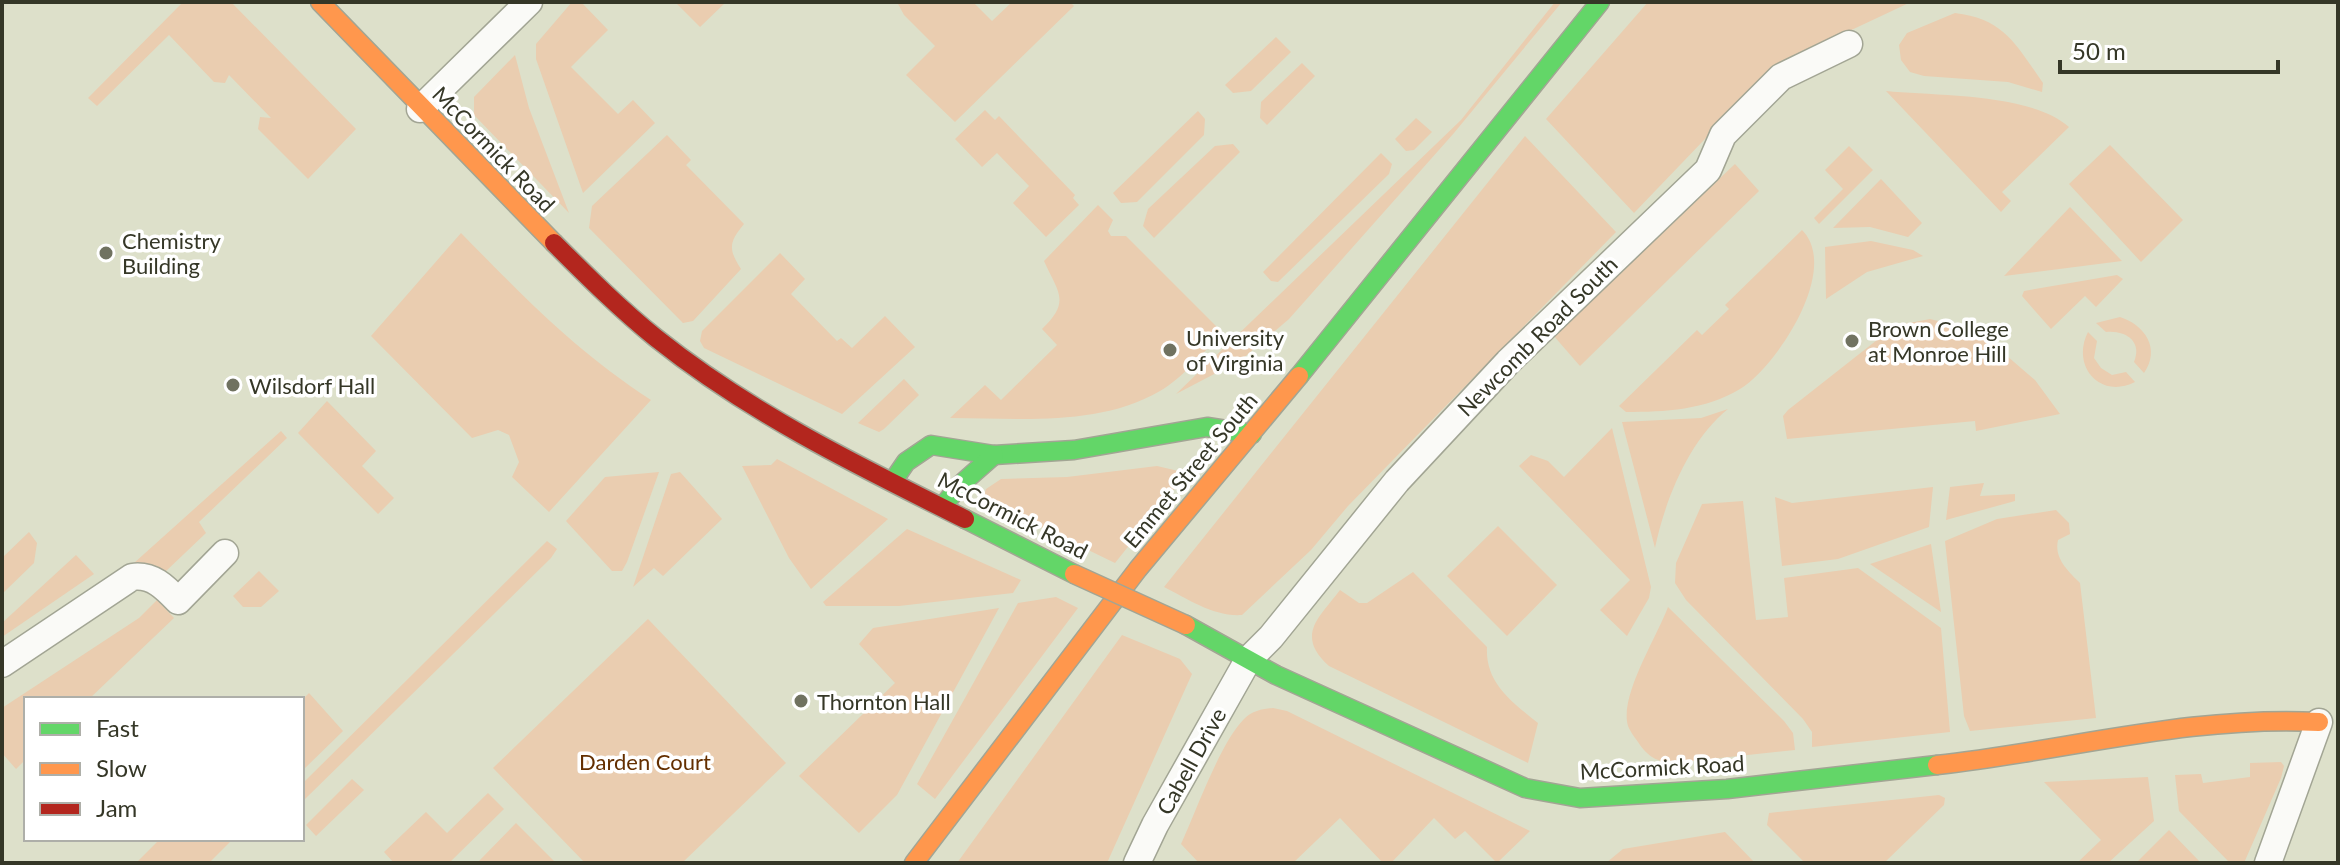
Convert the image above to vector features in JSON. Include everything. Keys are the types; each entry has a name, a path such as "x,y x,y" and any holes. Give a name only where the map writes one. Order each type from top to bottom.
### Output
{"street":[{"name":"McCormick Road","path":"320,2 420,109 615,304 674,352 810,439 1074,574 1186,625 1248,660 1525,788 1580,798 1727,789 2008,757 2111,737 2261,719 2324,717"},
{"path":"420,109 529,2"},
{"name":"Emmet Street South","path":"914,863 1138,569 1252,434 1600,2"},
{"name":"Newcomb Road South","path":"1248,660 1271,637 1397,481 1498,373 1708,170 1723,135 1781,77 1849,44"},
{"path":"893,481 906,462 931,445 994,455 1074,450 1207,427 1252,434"},
{"path":"943,506 953,487 979,470 994,455"},
{"path":"2,664 132,577 142,576 155,581 178,601 225,553"},
{"name":"Cabell Drive","path":"1137,863 1248,660"},
{"path":"2278,741 2324,717"},
{"path":"2268,863 2324,717"},
{"name":"McCormick Road","path":"2008,757 2116,758"}],"green space":[{"path":"183,2 231,2 356,129 308,179 258,129 260,117 271,118 229,75 225,83 214,82 169,35 97,106 88,98"},
{"path":"572,2 581,2 608,30 571,67 618,114 633,100 655,123 583,193 536,59 536,44"},
{"path":"675,2 726,2 700,27"},
{"path":"897,2 973,2 992,21 1012,2 1070,2 1074,6 955,122 906,75 935,46 904,15"},
{"path":"1555,2 1562,2 1454,133 1289,319 1241,360 1176,394 1461,120"},
{"path":"1648,2 1911,2 1775,66 1634,213 1546,119"},
{"path":"1955,13 1986,21 2008,36 2043,83 2042,92 2008,82 1924,76 1910,72 1901,60 1899,45 1907,33"},
{"path":"1276,37 1291,52 1251,91 1233,93 1225,85"},
{"path":"515,55 529,108 569,213 474,115 474,97"},
{"path":"1302,63 1315,76 1267,125 1260,118 1261,102"},
{"path":"1886,91 2008,102 2052,116 2069,127 2002,192 2011,201 2001,212"},
{"path":"985,110 995,120 999,116 1075,195 1073,198 1079,205 1046,237 1013,203 1029,186 997,153 982,167 955,139"},
{"path":"1198,111 1205,119 1204,135 1137,202 1121,203 1113,193"},
{"path":"1416,118 1432,132 1414,150 1406,151 1395,139"},
{"path":"667,135 691,160 686,165 744,224 732,246 741,269 693,321 683,323 589,228 592,206"},
{"path":"1525,136 1616,232 1348,506 1311,550 1242,615 1211,610 1164,587"},
{"path":"1233,144 1240,152 1154,238 1143,226 1148,209 1215,146"},
{"path":"2110,145 2183,220 2141,262 2069,184"},
{"path":"1849,146 1873,170 1819,224 1814,218 1843,189 1825,170"},
{"path":"1381,153 1392,164 1389,174 1278,282 1271,281 1263,272"},
{"path":"1735,164 1759,191 1580,366 1553,335"},
{"path":"1881,179 1922,223 1908,237 1870,227 1833,228"},
{"path":"1098,205 1113,220 1108,231 1111,236 1126,236 1223,333 1169,386 1111,410 1058,418 950,418 985,385 1001,400 1057,345 1042,329 1057,311 1059,303 1057,288 1044,261"},
{"path":"2070,207 2122,261 2004,276"},
{"path":"1802,230 1812,247 1814,268 1809,291 1800,316 1786,339 1755,377 1727,396 1699,406 1626,412 1619,406 1697,330 1702,335 1729,309 1725,305"},
{"path":"461,233 574,342 651,400 549,512 512,477 519,462 509,435 498,430 472,438 371,336"},
{"path":"1871,241 1913,250 1923,256 1867,272 1826,299 1825,247"},
{"path":"780,253 805,279 791,294 837,341 841,338 852,348 885,316 915,347 842,414 704,348 700,341 702,331"},
{"path":"2117,275 2123,279 2096,307 2085,296 2051,329 2022,296 2024,291"},
{"path":"2120,317 2137,326 2148,339 2151,355 2144,373 2134,362 2136,348 2130,338 2120,333 2106,332 2096,323"},
{"path":"1930,319 1978,331 2035,380 2060,414 1976,431 1975,421 1787,439 1783,416 1788,410 1899,325"},
{"path":"2088,332 2097,341 2094,358 2101,368 2112,375 2126,372 2135,382 2110,386 2092,376 2083,356"},
{"path":"904,379 919,395 884,429 879,432 858,423"},
{"path":"327,401 376,451 362,466 394,498 378,514 298,433"},
{"path":"1728,409 1690,454 1672,491 1655,548 1622,422 1701,418"},
{"path":"1612,428 1651,587 1649,598 1627,636 1600,610 1630,580 1519,466 1531,455 1548,461 1564,477"},
{"path":"281,431 287,438 199,522 206,533 164,573 134,563"},
{"path":"777,459 888,519 811,589 789,558 742,466 771,465"},
{"path":"1157,466 1187,473 1115,563 983,499 986,489 1001,479 1067,477"},
{"path":"659,472 627,562 622,571 612,571 566,521 605,477"},
{"path":"680,472 722,519 663,576 654,568 633,587 671,474"},
{"path":"1984,483 1980,496 2015,494 2015,501 1946,520 1950,487"},
{"path":"1933,487 1929,527 1838,559 1782,566 1775,497 1792,503"},
{"path":"1743,501 1756,620 1788,617 1784,578 1858,568 1941,628 1950,732 1812,747 1812,732 1803,719 1686,600 1675,583 1676,563 1702,504"},
{"path":"2056,510 2069,523 2070,534 2058,540 2057,546 2066,568 2080,583 2096,718 1970,731 1964,716 1945,541 1997,519"},
{"path":"1498,526 1557,585 1507,636 1447,576"},
{"path":"907,529 1021,580 1013,593 899,606 826,606 823,602"},
{"path":"29,532 37,543 34,563 2,594 2,558"},
{"path":"547,541 557,549 304,800 304,782"},
{"path":"1931,544 1941,612 1870,564"},
{"path":"76,555 94,574 2,637 2,623"},
{"path":"259,571 279,591 261,607 243,607 233,596"},
{"path":"1413,572 1487,647 1490,671 1495,681 1538,723 1528,763 1329,666 1319,655 1313,645 1314,627 1340,590 1359,603 1367,603"},
{"path":"1056,597 1078,608 935,799 917,784 1018,603"},
{"path":"157,600 174,618 91,697 24,697 24,761 16,769 2,753 2,708 139,618"},
{"path":"1668,607 1784,721 1793,733 1795,750 1674,763 1653,758 1645,751 1628,726 1629,699 1640,666"},
{"path":"999,608 897,795 859,833 799,776 895,683 859,644 873,628"},
{"name":"Darden Court","path":"648,619 786,763 682,863 585,863 493,768"},
{"path":"1122,635 1180,659 1192,674 1107,863 957,863"},
{"path":"309,693 343,731 304,769 304,698"},
{"path":"1273,708 1287,711 1530,831 1497,863 1465,831 1455,839 1434,818 1391,863 1383,863 1340,818 1293,863 1199,863 1181,844 1217,761 1244,719 1257,711"},
{"path":"2281,762 2284,766 2281,778 2244,863 2230,863 2179,811 2175,775 2201,774 2203,783 2250,777 2250,763"},
{"path":"2148,777 2154,821 2108,863 2077,863 2101,840 2044,782"},
{"path":"352,779 364,790 316,836 306,825"},
{"path":"488,793 504,809 449,863 394,863 384,852 426,812 447,833"},
{"path":"1939,795 1945,798 1944,805 1884,863 1805,863 1767,825 1769,813"},
{"path":"516,823 556,863 477,863"},
{"path":"2169,830 2201,863 2136,863"},
{"path":"1725,832 1755,863 1606,863 1623,849"},
{"path":"158,841 231,841 209,863 136,863"}],"traffic: fast":[{"path":"1299,376 1600,2"},
{"path":"893,481 906,462 931,445 994,455 1074,450 1207,427 1252,434"},
{"path":"943,506 960,485 994,455"},
{"path":"965,519 1074,574"},
{"path":"1186,625 1276,675 1525,788 1580,798 1727,789 1937,765"}],"traffic: slow":[{"path":"320,2 554,243"},
{"path":"914,863 1138,569 1299,376"},
{"path":"1074,574 1186,625"},
{"path":"1937,765 2175,729 2271,721 2319,722"}],"traffic: jam":[{"path":"554,243 643,327 729,390 845,458 965,519"}],"place":[{"name":"Chemistry Building","path":"106,253"},
{"name":"Brown College at Monroe Hill","path":"1852,341"},
{"name":"University of Virginia","path":"1170,350"},
{"name":"Wilsdorf Hall","path":"233,385"},
{"name":"Thornton Hall","path":"801,701"}]}
